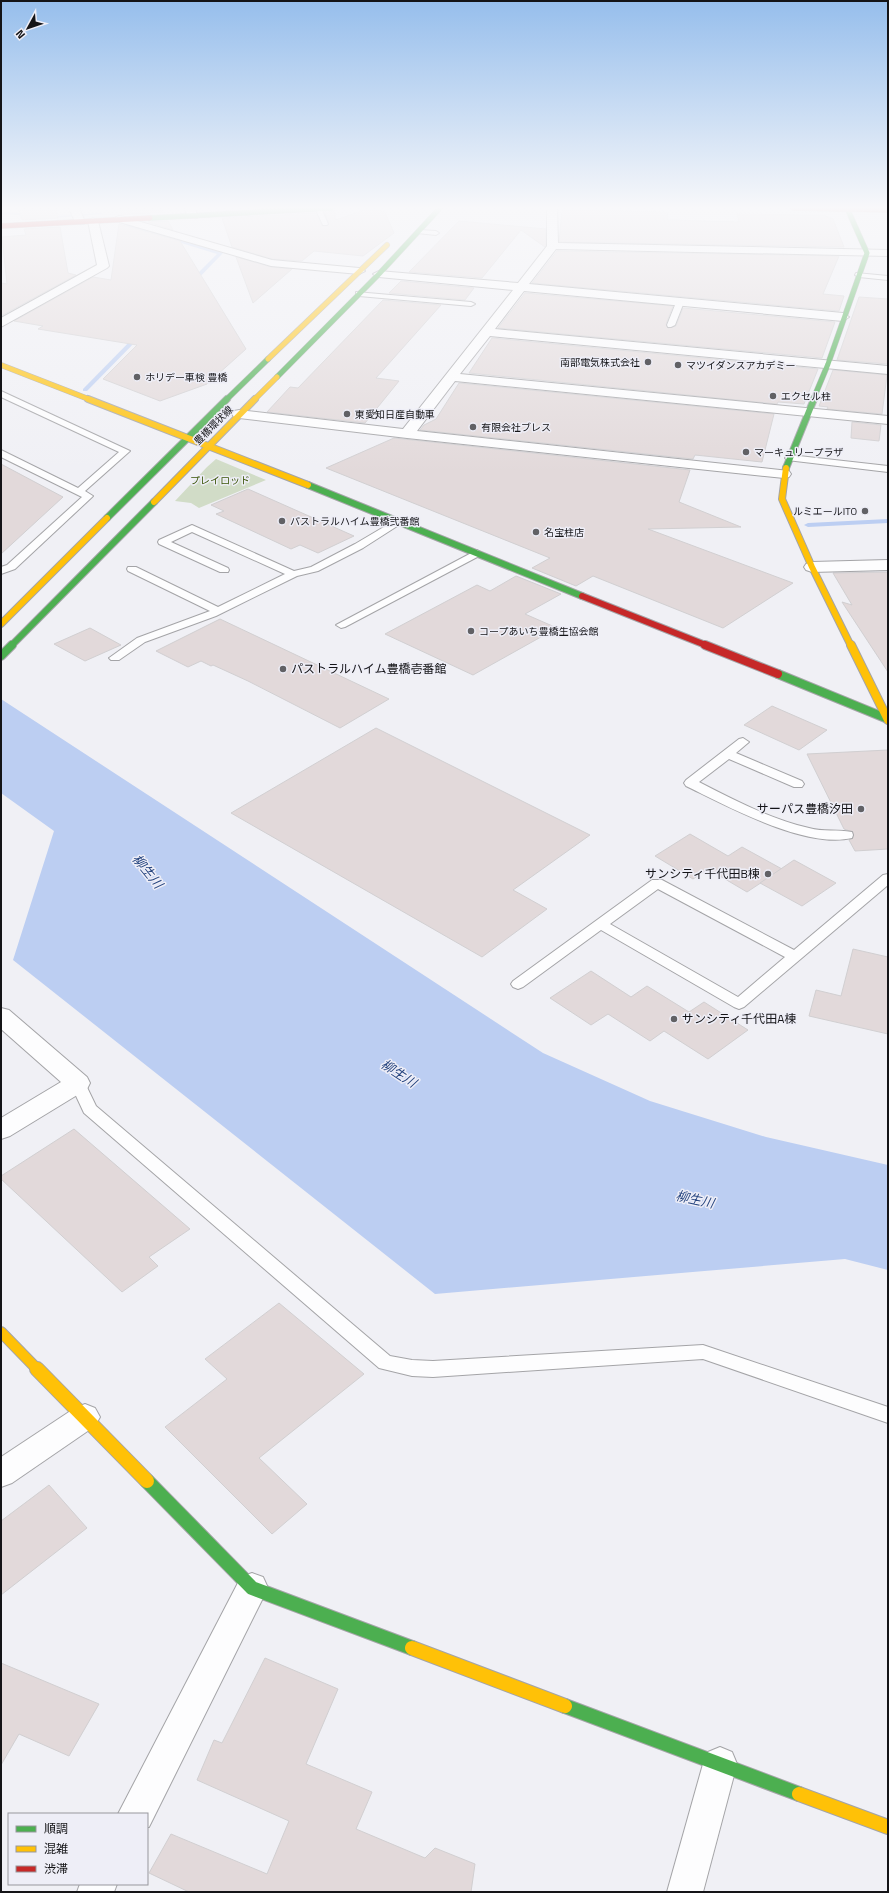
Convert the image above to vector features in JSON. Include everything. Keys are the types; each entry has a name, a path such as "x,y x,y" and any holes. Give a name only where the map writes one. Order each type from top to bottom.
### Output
{"street":[{"path":"1,323 49,296"},
{"name":"豊橋環状線","path":"1,624 188,437 333,296"},
{"name":"豊橋環状線","path":"1,656 357,296"},
{"path":"407,434 515,296"},
{"path":"620,296 844,317"},
{"path":"851,296 828,364 784,474 782,499 812,567 888,719"},
{"path":"487,332 888,370"},
{"path":"1,365 209,445 888,719"},
{"path":"451,377 888,420"},
{"path":"239,414 407,434 784,474"},
{"path":"812,567 888,565"},
{"path":"1,1016 78,1084 1,1130"},
{"path":"1,1332 252,1588 888,1827"},
{"path":"1,1474 85,1417"},
{"path":"137,1813 252,1588"},
{"path":"685,1892 720,1764"}],"lane":[{"path":"385,296 471,304"},
{"path":"671,325 680,302"},
{"path":"1,394 125,451 78,492"},
{"path":"1,453 88,496 11,567 1,571"},
{"path":"790,458 888,469"},
{"path":"115,658 142,640 218,611 293,574 314,569 359,546 399,521"},
{"path":"224,570 163,542 192,528 293,574"},
{"path":"340,625 477,553"},
{"path":"132,569 218,611"},
{"path":"743,742 690,783 778,824 833,837 847,835"},
{"path":"728,754 798,784"},
{"path":"600,924 739,1004 888,878"},
{"path":"518,984 657,883 794,956"},
{"path":"78,1084 90,1110 385,1363 412,1368 433,1369 703,1352 888,1415"}],"green space":[{"name":"プレイロッド","path":"216,459 266,480 199,508 191,503 175,501 207,467"}],"water":[{"name":"柳生川","path":"1,699 543,1053 650,1101 766,1137 888,1165 888,1270 845,1259 435,1294 13,960 54,831 1,793"}],"building":[{"path":"1,296 37,296 1,316"},
{"path":"58,296 214,296 246,349 207,384 160,401 103,379 137,345 38,329 43,326 14,321"},
{"path":"251,296 261,296 253,303"},
{"path":"425,296 468,296 465,300"},
{"path":"522,296 563,296 673,306 666,324 668,328 676,326 683,308 835,322 822,358 498,328"},
{"path":"678,296 844,296 839,311"},
{"path":"859,297 888,299 888,364 837,360"},
{"path":"383,300 441,305 376,378 399,381 365,423 267,412 290,387 298,388"},
{"path":"492,338 818,369 804,404 778,402 777,404 469,373"},
{"path":"833,370 887,375 882,414 827,409 828,407 819,406"},
{"path":"459,383 774,414 762,462 695,455 693,459 420,430 424,425 436,419"},
{"path":"852,422 881,425 879,441 851,438"},
{"name":"名宝柱店","path":"394,438 690,470 679,502 741,527 648,529 793,583 723,628 593,576 576,586 532,568 550,558 326,468"},
{"path":"1,464 63,497 1,554"},
{"name":"パストラルハイム豊橋弐番館","path":"248,489 354,536 318,553 300,545 291,549 216,514 224,511 211,505"},
{"path":"888,572 888,672 842,602 852,605 833,573"},
{"name":"コープあいち豊橋生協会館","path":"516,576 561,594 525,614 557,628 473,675 385,634 477,585 490,591"},
{"name":"パストラルハイム豊橋壱番館","path":"220,619 389,699 340,728 248,681 213,665 211,666 201,661 188,667 156,651"},
{"path":"90,628 121,645 85,661 54,644"},
{"path":"772,706 827,730 799,750 744,725"},
{"path":"376,728 590,835 513,890 547,909 482,957 231,813"},
{"name":"サーパス豊橋汐田","path":"888,750 888,849 855,851 849,840 853,838 853,832 844,829 807,754"},
{"name":"サンシティ千代田B棟","path":"690,834 728,856 742,847 782,869 747,892 708,869 693,879 655,856"},
{"path":"794,860 836,883 802,906 760,883"},
{"path":"853,949 888,957 888,1034 809,1016 816,990 841,996"},
{"name":"サンシティ千代田A棟","path":"591,971 631,997 647,986 689,1012 704,1002 748,1030 708,1059 664,1031 650,1041 608,1014 591,1025 550,998"},
{"path":"74,1129 190,1229 149,1257 158,1266 122,1292 1,1179 1,1176"},
{"path":"279,1303 364,1374 259,1458 307,1504 272,1534 165,1427 227,1379 205,1359"},
{"path":"49,1485 87,1528 1,1595 1,1521"},
{"path":"265,1658 338,1689 306,1764 372,1792 356,1829 425,1858 435,1848 475,1864 471,1892 189,1892 149,1873 171,1834 267,1874 289,1821 197,1780 214,1740 222,1743"},
{"path":"1,1663 99,1704 69,1756 19,1734 1,1765"}],"waterway":[{"path":"85,390 140,334"},
{"path":"808,525 888,521"}],"traffic: fast":[{"path":"277,377 357,296"},
{"path":"786,468 828,364 852,296"},
{"path":"107,518 268,359"},
{"path":"308,485 582,596"},
{"path":"1,656 154,502"},
{"path":"778,674 888,719"},
{"path":"147,1481 252,1588 412,1648"},
{"path":"565,1706 799,1794"}],"traffic: slow":[{"path":"268,359 333,296"},
{"path":"1,365 308,485"},
{"path":"154,502 277,377"},
{"path":"786,468 784,474 782,499 812,567 888,720"},
{"path":"1,624 107,518"},
{"path":"1,1332 147,1481"},
{"path":"412,1648 565,1706"},
{"path":"799,1794 888,1827"}],"traffic: jam":[{"path":"582,596 778,674"}],"place":[{"name":"南部電気株式会社","path":"648,362"},
{"name":"マツイダンスアカデミー","path":"678,365"},
{"name":"ホリデー車検 豊橋","path":"137,377"},
{"name":"エクセル柱","path":"773,396"},
{"name":"東愛知日産自動車","path":"347,414"},
{"name":"有限会社ブレス","path":"473,427"},
{"name":"マーキュリープラザ","path":"746,452"},
{"name":"ルミエールITO","path":"865,511"},
{"name":"パストラルハイム豊橋弐番館","path":"282,521"},
{"name":"名宝柱店","path":"536,532"},
{"name":"コープあいち豊橋生協会館","path":"471,631"},
{"name":"パストラルハイム豊橋壱番館","path":"283,669"},
{"name":"サーパス豊橋汐田","path":"861,809"},
{"name":"サンシティ千代田B棟","path":"768,874"},
{"name":"サンシティ千代田A棟","path":"674,1019"}]}
